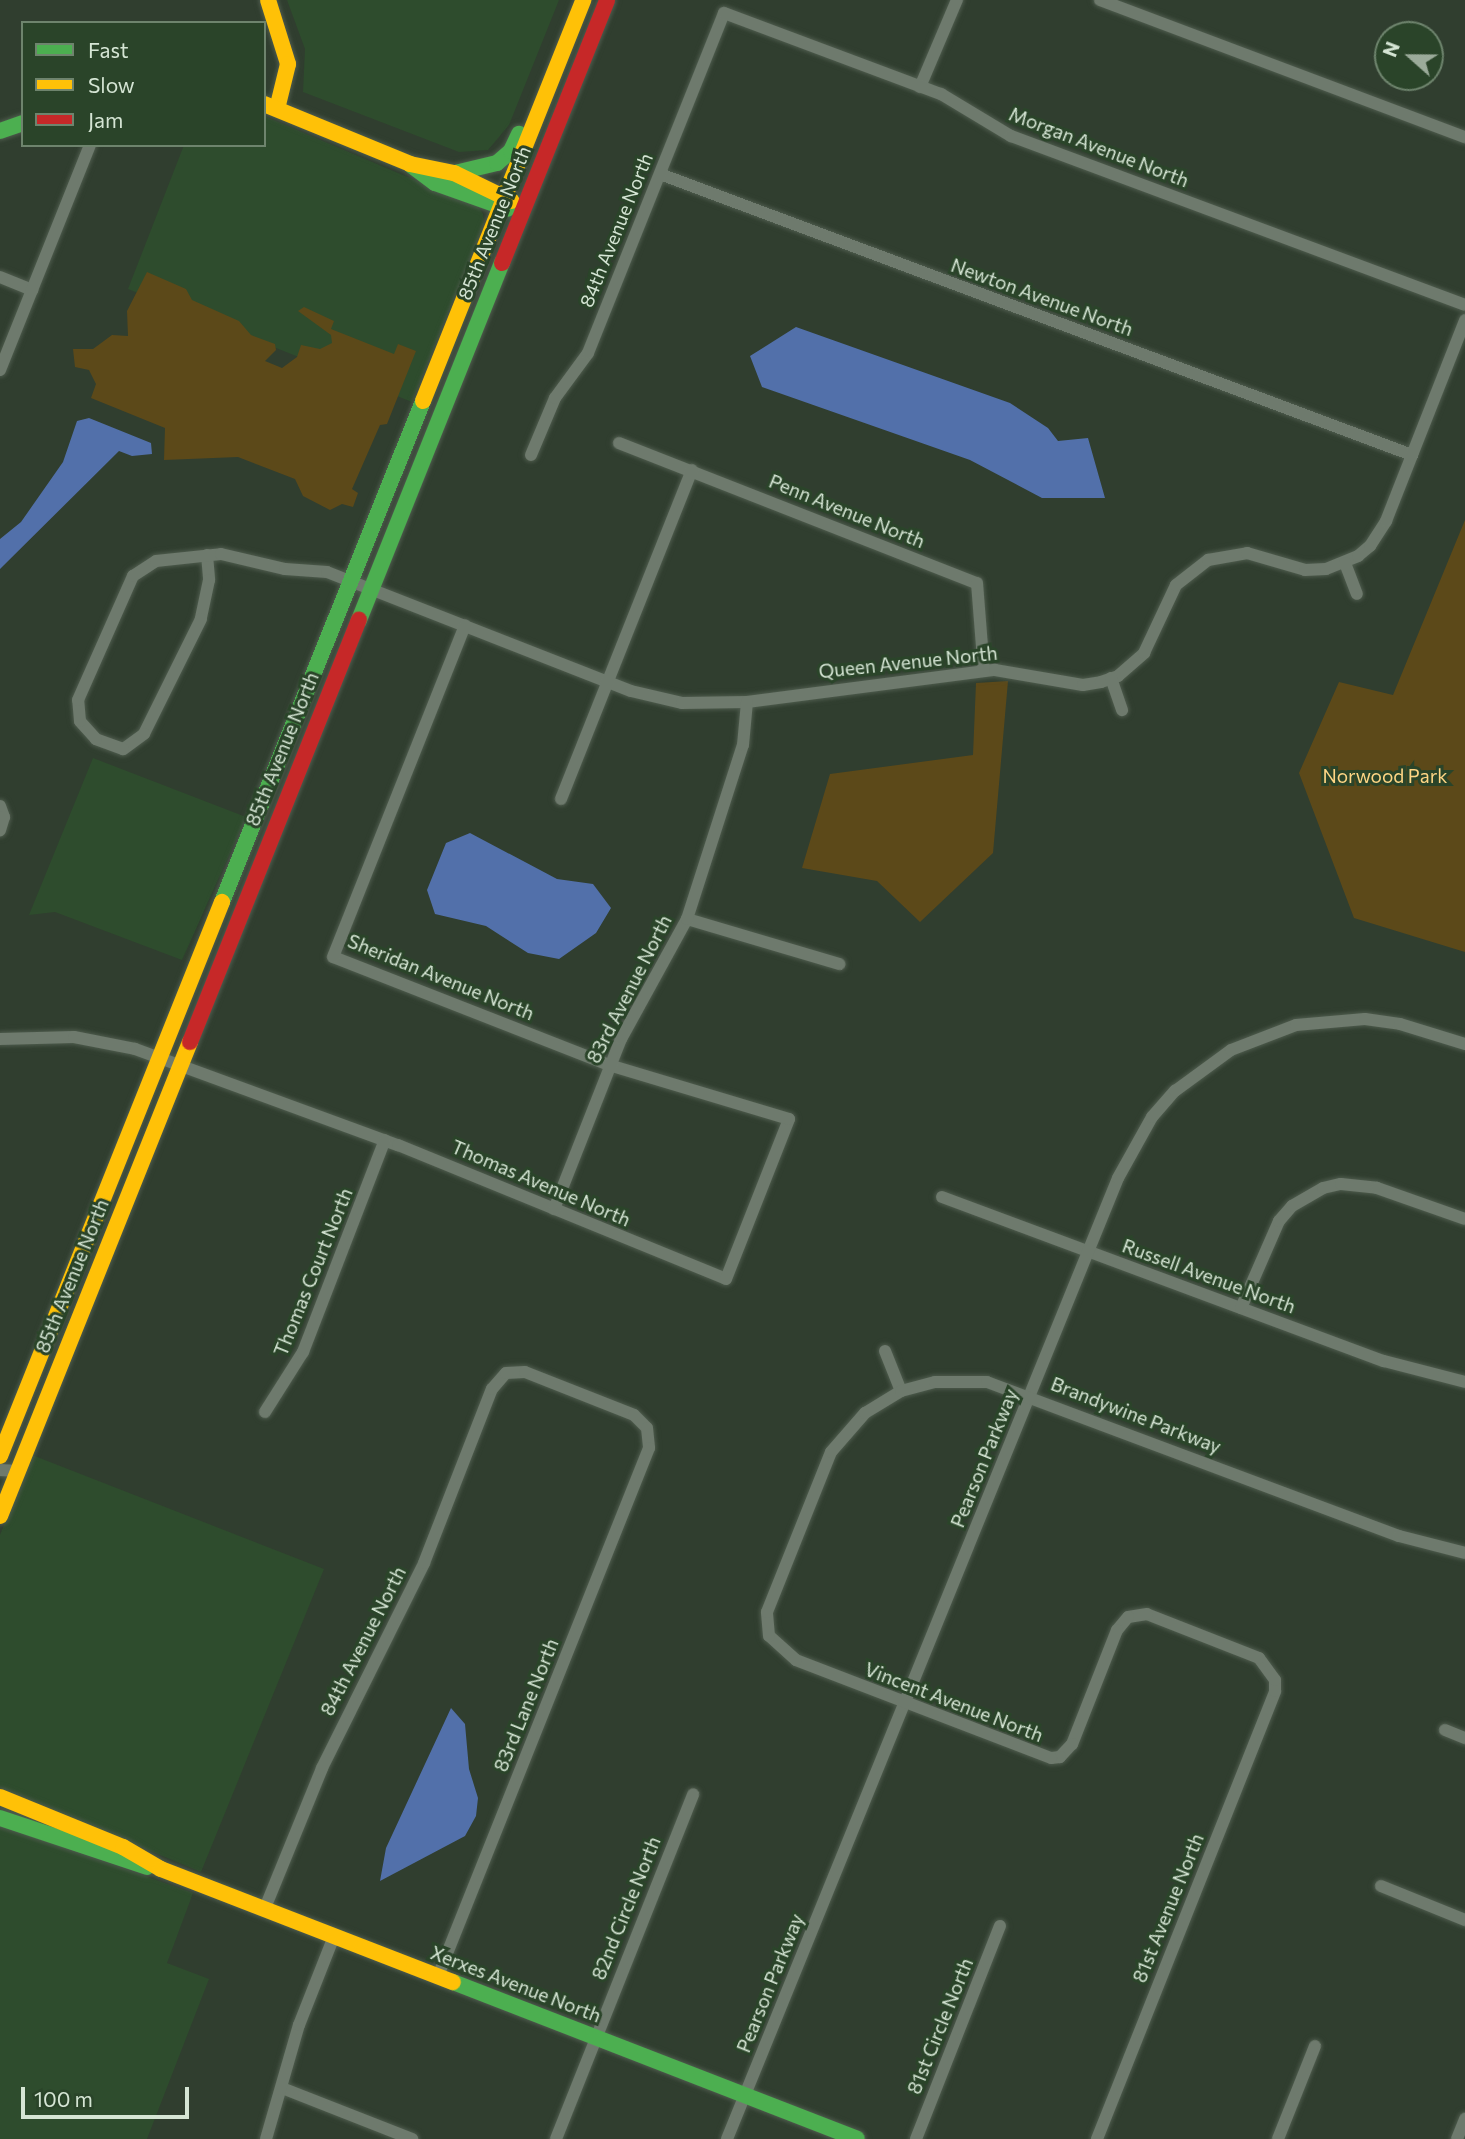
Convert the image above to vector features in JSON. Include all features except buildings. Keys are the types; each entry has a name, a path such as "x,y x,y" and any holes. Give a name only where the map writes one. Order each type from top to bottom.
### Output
{"main road":[{"path":"268,0 288,64 270,106 410,164 454,173 502,202"},
{"path":"454,173 491,166 511,150 566,19 581,0"},
{"name":"85th Avenue North","path":"0,1456 581,0"},
{"name":"85th Avenue North","path":"0,1516 368,590 607,0"},
{"path":"0,131 21,124"},
{"path":"410,164 435,183 522,210"},
{"name":"Xerxes Avenue North","path":"0,1797 123,1847 161,1869 856,2139"},
{"name":"Xerxes Avenue North","path":"0,1818 118,1861 161,1869"}],"street":[{"path":"920,87 957,0"},
{"path":"1100,0 1132,5 1465,137"},
{"name":"Morgan Avenue North","path":"724,13 960,104 1011,136 1465,305"},
{"name":"84th Avenue North","path":"531,455 555,398 587,353 724,13"},
{"path":"0,370 89,147"},
{"name":"Newton Avenue North","path":"660,174 1412,455"},
{"path":"0,277 33,290"},
{"name":"Queen Avenue North","path":"207,555 209,580 201,619 144,734 123,749 96,739 80,721 78,700 133,576 156,561 207,555 221,554 285,569 327,572 606,681 682,704 747,702 984,671 1014,670 1083,685 1111,678 1144,653 1176,585 1208,560 1247,553 1306,570 1345,563 1370,546 1386,521 1465,320"},
{"name":"Penn Avenue North","path":"619,443 977,583 984,671"},
{"path":"561,799 692,470"},
{"path":"1345,563 1357,594"},
{"name":"Sheridan Avenue North","path":"465,625 333,957 609,1065 789,1118"},
{"path":"1111,678 1122,710"},
{"name":"83rd Avenue North","path":"554,1209 609,1065 687,919 743,745 747,702"},
{"path":"0,806 0,830"},
{"path":"687,919 839,964"},
{"name":"Pearson Parkway","path":"727,2139 1088,1251 1128,1157 1152,1117 1193,1076 1231,1050 1262,1035 1331,1020 1400,1024 1465,1044"},
{"name":"Thomas Avenue North","path":"0,1039 92,1039 158,1057 385,1140 726,1279 789,1118"},
{"name":"Thomas Court North","path":"265,1412 303,1352 385,1140"},
{"path":"1241,1308 1279,1221 1292,1206 1323,1188 1341,1184 1377,1188 1465,1219"},
{"name":"Russell Avenue North","path":"942,1197 1384,1361 1465,1382"},
{"path":"886,1351 901,1391"},
{"name":"83rd Lane North","path":"438,1976 649,1448 647,1427 634,1415 525,1372 506,1373 492,1389"},
{"name":"Brandywine Parkway","path":"796,1660 769,1636 769,1601 831,1452 865,1413 901,1391 961,1380 1030,1395 1399,1536 1465,1553"},
{"name":"84th Avenue North","path":"265,1908 322,1768 424,1563 492,1389"},
{"path":"0,1470 18,1471"},
{"name":"Vincent Avenue North","path":"796,1660 1042,1757 1060,1757 1072,1744 1117,1630 1128,1617 1138,1614 1259,1658 1271,1669 1275,1691"},
{"name":"81st Avenue North","path":"1097,2139 1275,1691"},
{"path":"1445,1730 1465,1738"},
{"name":"82nd Circle North","path":"594,2037 693,1794"},
{"path":"1381,1886 1465,1920"},
{"name":"81st Circle North","path":"916,2139 1000,1926"},
{"path":"266,2139 299,2025 334,1936"},
{"path":"556,2139 594,2037"},
{"path":"1278,2139 1315,2046"},
{"path":"282,2088 412,2139"},
{"path":"1457,2139 1465,2119"}],"shaded area":[{"path":"287,0 559,0 509,125 488,150 459,152 303,92 305,49"},
{"path":"266,117 478,207 483,214 484,224 412,402 128,289 183,147 266,147"},
{"path":"93,758 246,817 182,960 55,912 29,915"},
{"path":"32,1455 324,1569 201,1872 0,1788 0,1535"},
{"path":"0,1825 193,1893 167,1963 209,1979 147,2139 0,2139"}],"green space":[{"path":"147,272 186,289 192,300 239,321 251,335 275,344 276,350 265,361 282,368 297,357 301,345 320,349 332,343 331,335 298,311 304,307 334,321 331,329 394,354 398,344 416,351 387,424 380,425 352,489 358,493 353,507 342,504 330,510 303,496 295,479 238,457 164,460 165,428 91,398 96,384 89,370 75,367 73,349 93,349 112,335 128,336 127,311"},
{"name":"Norwood Park","path":"1465,520 1465,952 1354,918 1299,773 1339,682 1393,695"},
{"path":"1008,681 993,853 920,922 877,881 802,868 830,774 973,755 976,683"}],"water":[{"path":"796,327 1010,403 1048,428 1058,441 1088,438 1105,498 1042,498 970,460 762,387 750,356"},
{"path":"89,418 151,443 152,454 132,456 119,451 0,569 0,539 21,522 63,462 77,421"},
{"path":"470,833 557,879 593,884 611,908 596,933 559,959 528,953 486,926 435,914 427,890 446,843"},
{"path":"451,1708 465,1724 469,1769 478,1798 476,1816 465,1836 380,1881 386,1848"}],"traffic: fast":[{"path":"0,131 21,124"},
{"path":"455,173 497,163 511,151 519,134"},
{"path":"411,165 435,183 508,209"},
{"path":"359,620 502,263"},
{"path":"222,902 423,401"},
{"path":"0,1818 147,1867"},
{"path":"453,1982 857,2139"}],"traffic: slow":[{"path":"268,0 288,64 277,109"},
{"path":"423,401 583,0"},
{"path":"266,105 410,164 454,173 512,201"},
{"path":"0,1456 222,902"},
{"path":"0,1516 190,1042"},
{"path":"0,1797 123,1847 161,1869 453,1982"}],"traffic: jam":[{"path":"502,263 607,0"},
{"path":"190,1042 359,620"}]}
